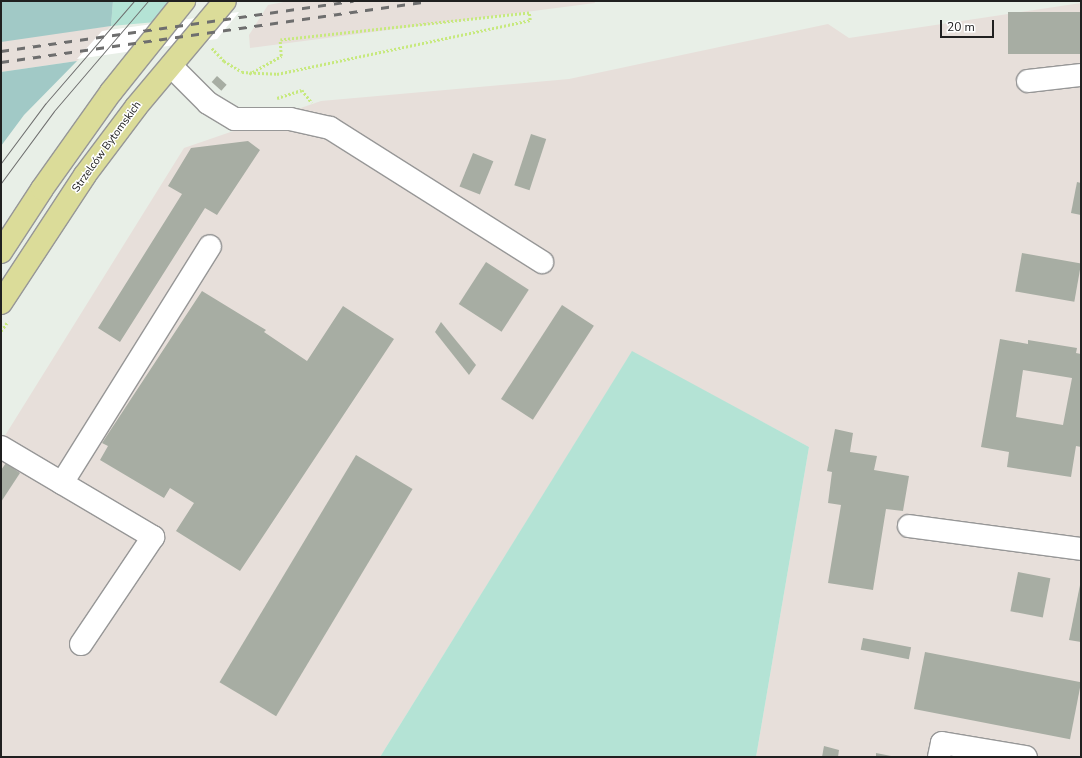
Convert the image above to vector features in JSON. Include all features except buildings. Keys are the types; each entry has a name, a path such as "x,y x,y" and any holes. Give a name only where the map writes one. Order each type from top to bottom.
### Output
{"highway":[{"path":"1,252 107,98 184,1"},
{"name":"Strzelców Bytomskich","path":"1,303 85,175 170,66 225,1"}],"street":[{"path":"170,66 208,103 235,119 290,119 330,128 542,262"},
{"path":"1028,81 1081,75"},
{"path":"62,483 210,246"},
{"path":"1,446 153,537 81,644"},
{"path":"909,526 1081,549"},
{"path":"939,757 942,743 1026,757"}],"path":[{"path":"208,45 224,61 249,74 277,74 530,20 528,13 280,41 281,56 249,74"},
{"path":"275,99 302,90 330,128"}],"shaded area":[{"path":"1,1 113,1 111,26 1,42"},
{"path":"289,1 594,1 595,3 250,48 249,35 268,5"},
{"path":"1081,3 1081,757 756,757 809,447 632,352 380,757 1,757 1,442 184,148 321,101 569,79 828,24 849,38"},
{"path":"111,26 77,61 1,72 1,40"},
{"path":"77,61 24,115 1,146 1,72"}],"green space":[{"path":"113,1 174,1 156,22 111,26"},
{"path":"632,351 809,447 756,757 380,757"}],"pier":[{"path":"239,12 217,39 77,59 102,31"}],"tram line":[{"path":"1,163 45,104 134,1"},
{"path":"1,183 54,111 148,1"}],"railway":[{"path":"1,51 353,1"},
{"path":"1,62 428,1"}]}
